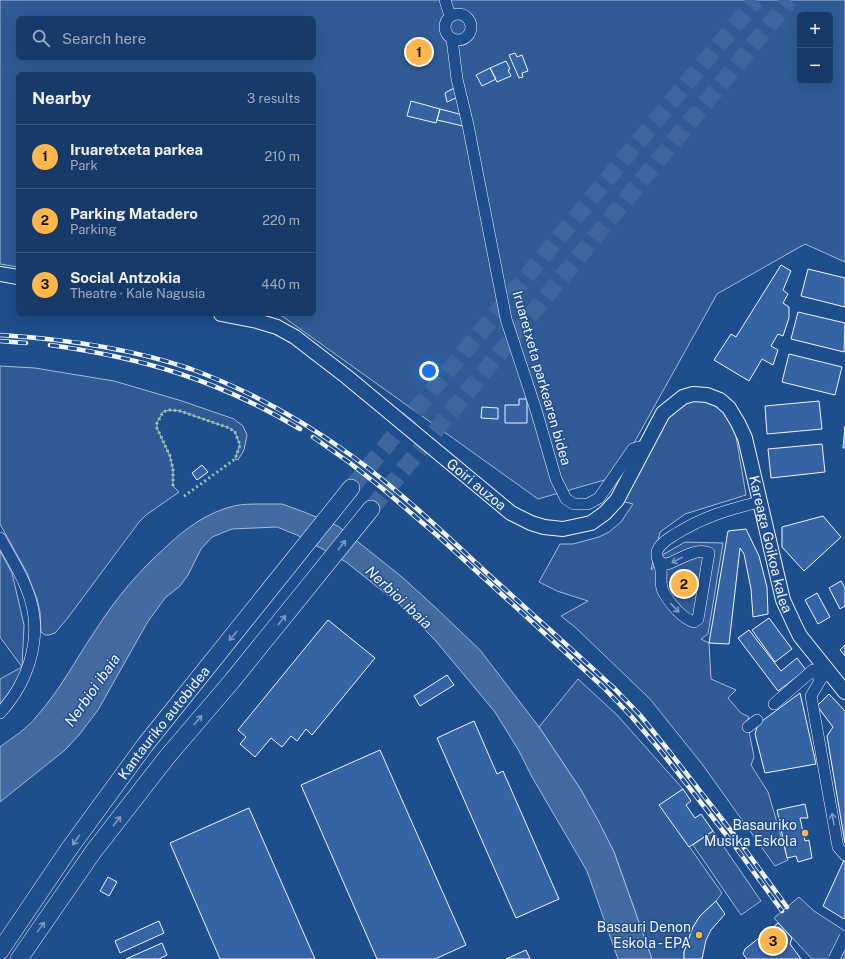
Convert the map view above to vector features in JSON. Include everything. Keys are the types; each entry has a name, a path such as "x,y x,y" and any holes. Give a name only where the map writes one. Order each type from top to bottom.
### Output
{"highway":[{"name":"Kantauriko autobidea","path":"0,951 69,849 145,745 351,488"},
{"name":"Kantauriko autobidea","path":"19,959 93,852 167,757 232,681 366,515"}],"main road":[{"path":"0,274 16,277"},
{"name":"Goiri auzoa","path":"231,316 257,321 276,327 295,337 347,377 511,513 531,523 544,527 563,529 591,523 605,513 617,500 663,413 683,397 693,394 707,395"},
{"name":"Kareaga Goikoa kalea","path":"707,395 720,400 729,408 745,438 783,600 789,613 800,636 824,676 845,692"}],"street":[{"path":"445,0 450,16"},
{"path":"458,13 466,16 471,23 472,28 469,36 461,40 452,39 446,33 445,24 450,16 458,13"},
{"name":"Iruaretxeta parkearen bidea","path":"452,39 457,79 468,125 506,319 536,410 556,479 566,499 574,504 588,504 599,498 633,449 639,447 644,450"},
{"path":"658,560 664,564 667,564 690,554 705,551 709,553 698,619 696,621 691,621 678,611 662,590 660,585 661,574 658,560 657,553 660,546 684,529 703,519 730,509 759,502"},
{"path":"0,538 31,601 34,623 32,652 27,672 10,702 0,713"},
{"path":"774,704 813,670 824,676 811,696 838,846 845,855"},
{"path":"748,727 757,720"},
{"path":"834,959 845,937"}],"shaded area":[{"path":"0,0 845,0 845,262 805,244 717,294 615,477 538,499 282,316 316,316 316,72 16,72 16,267 0,264"},
{"path":"0,366 35,368 114,381 182,401 234,419 243,426 247,435 244,450 238,460 235,459 240,445 235,432 229,428 180,411 169,410 163,412 157,423 157,428 170,456 173,469 173,486 179,492 146,515 139,522 67,619 55,633 49,635 45,635 41,632 40,612 37,599 27,573 0,524"},
{"path":"698,397 724,410 734,425 746,495 685,514 660,532 651,570 664,554 685,542 723,543 708,634 701,639 709,643 711,679 736,690 728,698 741,713 749,717 747,721 754,757 751,765 768,792 788,860 775,866 702,764 650,699 576,628 561,616 588,601 557,591 539,582 560,544 573,544 599,537 609,532 621,522 633,504 617,500 662,418"},
{"path":"0,551 12,573 24,625 22,667 0,637"},
{"path":"22,667 20,675 13,687 0,704 0,679"},
{"path":"578,679 617,715 683,789 660,805 722,893 700,916 693,927 684,952 684,959 652,959 614,852 581,790 539,727"},
{"path":"713,831 761,901 741,915 693,845"},
{"path":"799,897 814,911 845,931 845,959 812,959 774,918"}],"water":[{"name":"Nerbioi ibaia","path":"244,504 282,504 338,526 402,577 480,650 539,727 581,790 599,822 614,852 652,959 618,959 587,871 532,777 519,751 495,712 435,640 400,605 346,562 297,535 277,527 232,529 212,537 201,549 188,575 180,586 165,598 147,623 98,710 79,735 65,750 0,802 0,747 20,733 33,721 60,685 119,596 146,566 182,533 215,512"}],"building":[{"path":"515,53 517,57 522,55 528,71 522,73 523,77 519,78 509,55"},
{"path":"506,61 510,69 508,70 511,76 497,82 490,68"},
{"path":"490,68 496,79 482,86 476,75"},
{"path":"456,87 458,97 447,102 445,93"},
{"path":"411,101 440,109 436,123 407,116"},
{"path":"440,109 463,115 463,126 437,120"},
{"path":"781,265 791,271 783,290 788,294 783,303 789,307 789,318 783,336 778,334 771,346 778,350 773,365 762,359 749,381 714,360 731,334 736,337"},
{"path":"808,269 845,278 845,307 801,296"},
{"path":"798,312 845,323 844,352 791,339"},
{"path":"789,354 842,367 835,395 782,382"},
{"path":"519,399 527,399 527,423 505,423 505,405 519,405"},
{"path":"819,401 822,429 767,434 765,406"},
{"path":"482,407 498,408 498,419 481,418"},
{"path":"845,426 845,448 843,448"},
{"path":"822,444 825,472 771,478 768,449"},
{"path":"202,465 208,472 197,480 192,473"},
{"path":"823,516 841,537 804,571 782,547 782,527"},
{"path":"746,529 759,556 767,587 768,614 753,617 751,589 744,554 740,548 729,644 709,643 728,531"},
{"path":"841,581 845,588 845,606 840,609 829,588"},
{"path":"817,593 830,617 818,624 805,600"},
{"path":"769,618 792,649 775,662 752,630"},
{"path":"328,620 375,658 312,735 306,729 297,741 291,736 282,747 271,738 255,757 240,744 246,737 238,730"},
{"path":"749,630 781,671 797,658 806,670 778,691 738,638"},
{"path":"845,645 845,656 840,650"},
{"path":"447,675 454,685 420,706 414,696"},
{"path":"800,693 816,764 765,773 755,734 758,724"},
{"path":"829,694 845,711 845,843 827,736 833,727 817,706"},
{"path":"474,721 497,774 503,771 559,899 516,918 437,738"},
{"path":"380,750 466,945 435,959 377,959 301,785"},
{"path":"683,789 691,801 686,805 695,818 701,814 713,831 689,847 659,805"},
{"path":"805,804 808,818 800,818 805,841 809,840 812,858 798,862 796,856 787,858 777,810"},
{"path":"249,808 315,959 220,959 170,843"},
{"path":"845,858 845,918 844,919 823,906"},
{"path":"108,877 117,882 109,896 100,891"},
{"name":"Basauri Denon Eskola - EPA","path":"716,901 725,914 711,930 706,940 702,959 684,959 684,952 693,927 700,916"},
{"path":"159,921 164,933 120,953 115,941"},
{"path":"778,923 792,938 790,944 801,959 747,959 743,954 745,949"},
{"path":"162,943 167,955 159,959 126,959"},
{"path":"526,950 530,959 506,959"}],"tunnel":[{"path":"351,488 756,0"},
{"path":"371,509 790,0"}],"railway":[{"path":"0,335 49,339 120,350 144,355 191,369 233,386 294,418 370,469 421,513 615,689 640,715 739,841 787,907"},
{"path":"0,341 26,343"},
{"path":"50,345 84,350 148,364 209,384 270,412 300,429"},
{"path":"313,437 383,489 439,537 602,686 631,716 660,750 734,845 782,911"}],"hedge":[{"path":"173,486 173,469 170,456 157,428 157,423 163,412 169,410 180,411 229,428 235,432 240,445 235,459 183,497"}],"place":[{"name":"Iruaretxeta parkea","path":"419,52"},
{"name":"Parking Matadero","path":"684,584"},
{"name":"Basauriko Musika Eskola","path":"805,833"},
{"name":"Basauri Denon Eskola - EPA","path":"699,935"},
{"name":"Social Antzokia","path":"773,941"}]}
